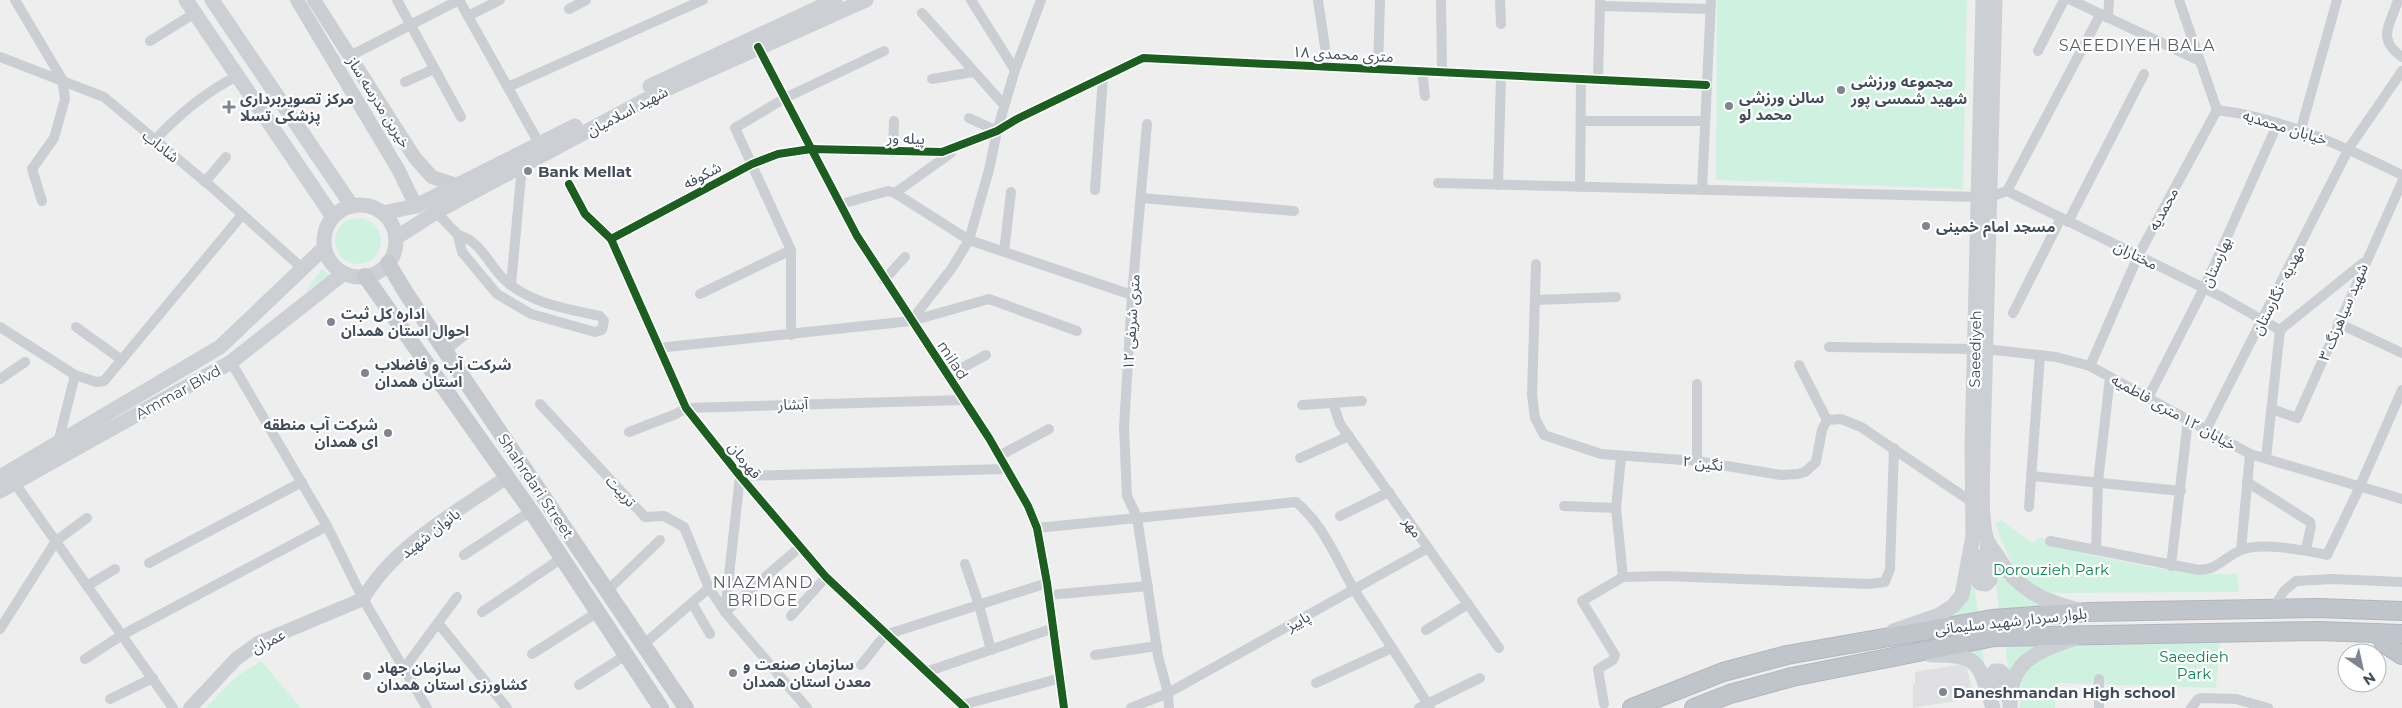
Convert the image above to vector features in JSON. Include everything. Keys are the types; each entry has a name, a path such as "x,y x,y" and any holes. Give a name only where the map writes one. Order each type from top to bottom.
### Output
{"highway":[{"name":"بلوار سردار شهید سلیمانی","path":"1632,708 1723,672 1787,654 1872,638 1992,620 2088,612 2274,608 2402,611"},
{"name":"بلوار سردار شهید سلیمانی","path":"1695,708 1730,694 1792,677 1994,637 2318,630 2402,634"},
{"path":"2378,633 2385,644 2402,655"}],"main road":[{"path":"186,0 333,217"},
{"path":"212,0 352,206"},
{"name":"شهید اسلامیان","path":"383,213 416,206 459,186 683,70 835,0"},
{"name":"شهید اسلامیان","path":"396,238 436,212 660,92 866,0"},
{"name":"Saeediyeh","path":"1983,0 1984,197"},
{"name":"Saeediyeh","path":"1995,0 1984,197 1980,348 1972,502 1980,537 2008,572 2032,594 2048,602 2088,612"},
{"path":"352,206 374,208 383,213 394,229 396,238 393,255 388,263 382,269 365,276 354,276 344,273 335,267 328,258 324,248 324,236 327,226 333,217 342,210 352,206"},
{"name":"Ammar Blvd","path":"0,491 7,480 58,443 220,347 324,248"},
{"name":"Shahrdari Street","path":"388,263 445,351 686,708"},
{"name":"Ammar Blvd","path":"7,480 232,362 344,273"},
{"name":"Shahrdari Street","path":"365,276 531,511 661,708"},
{"name":"Saeediyeh","path":"1872,638 1939,615 1953,606 1962,595 1980,537 1983,496 1980,348"},
{"path":"2010,707 2016,675 2024,661 2037,652 2084,634"},
{"path":"1909,655 1956,654 1966,657 1975,663 1983,678 1993,708"},
{"path":"1993,708 1991,677 1998,671 2005,676 2010,707"}],"street":[{"path":"15,0 62,80 65,100 63,113 54,138 32,169 42,201"},
{"name":"خیرین مدرسه ساز","path":"297,0 398,169 416,206"},
{"name":"خیرین مدرسه ساز","path":"314,0 415,158 432,177 459,186"},
{"path":"397,0 461,117"},
{"path":"350,56 459,0 540,145"},
{"path":"468,16 500,0"},
{"path":"568,8 586,0"},
{"path":"971,0 1015,70"},
{"path":"911,320 952,268 969,240 989,170 996,131 1015,70 1041,0"},
{"path":"1318,0 1328,67"},
{"path":"1378,69 1380,0"},
{"path":"1442,0 1442,72"},
{"path":"1500,0 1500,24"},
{"path":"2038,51 2064,0"},
{"path":"2070,0 2200,61"},
{"path":"1438,183 1984,197 2007,191 2104,16 2109,0"},
{"path":"2301,129 2336,0"},
{"path":"2398,0 2386,39 2388,46 2402,57"},
{"path":"508,86 700,1"},
{"path":"2181,1 2217,110"},
{"path":"1598,80 1600,3 1710,5 1702,190"},
{"path":"150,41 195,13"},
{"path":"922,13 1004,105"},
{"name":"milad","path":"758,47 857,236 999,456 1037,528 1048,583 1064,708"},
{"path":"791,335 791,250 735,128 784,98 884,51"},
{"name":"شاداب","path":"0,57 104,98 205,182 302,268"},
{"name":"۱۸ متری محمدی","path":"996,131 1143,58 1706,85"},
{"path":"405,82 434,69"},
{"path":"1422,71 1425,96"},
{"name":"مهدیه -نگارستان","path":"2206,430 2349,148 2402,71"},
{"path":"932,79 973,72"},
{"path":"2013,312 2144,74"},
{"path":"1498,185 1501,75"},
{"path":"154,141 178,114 210,90 237,76"},
{"path":"1095,190 1103,77"},
{"path":"1580,187 1582,79"},
{"name":"خیابان محمدیه","path":"2217,110 2244,113 2301,129 2349,148 2402,175"},
{"name":"محمدیه","path":"2090,366 2138,256 2217,110"},
{"path":"969,118 996,131"},
{"path":"893,152 894,121"},
{"path":"1581,121 1704,121"},
{"name":"بهارستان","path":"2148,398 2204,288 2278,123"},
{"name":"۱۲ متری شریفی","path":"1147,124 1132,295 1124,427 1126,496 1137,517 1157,646 1168,693 1169,708"},
{"name":"پیله ور","path":"811,149 938,153 996,131"},
{"path":"895,193 963,144"},
{"name":"شکوفه","path":"611,239 752,164 778,154 811,149"},
{"path":"205,182 226,157"},
{"path":"398,169 415,158"},
{"path":"511,285 522,166"},
{"name":"شهید سیاهرنگ ۳","path":"2272,409 2297,418 2365,261 2402,182"},
{"name":"قهرمان","path":"568,184 585,214 611,239 686,408 740,476 826,578 885,635 964,706"},
{"path":"841,204 888,191 895,193 969,240 1132,295"},
{"name":"مختاران","path":"2007,191 2204,288 2280,330"},
{"path":"1004,252 1011,192"},
{"path":"1141,198 1294,210"},
{"path":"436,212 458,235 473,240 511,285 546,303 600,316 604,321 602,330 595,332 531,314 503,298 497,294 462,252 458,235"},
{"path":"0,327 75,375 96,382 104,381 242,215"},
{"path":"700,294 791,250"},
{"path":"884,280 905,257"},
{"path":"2266,458 2280,330 2365,261"},
{"path":"1536,264 1535,300 1616,297"},
{"path":"658,348 791,335 911,320 989,299 1077,331"},
{"name":"نگین ۲","path":"1535,300 1532,395 1536,424 1544,435 1600,454 1697,461 1781,474 1805,472 1816,462 1822,430 1827,420"},
{"path":"2338,323 2402,353"},
{"path":"76,326 122,360"},
{"path":"445,351 466,334"},
{"name":"خیابان ۱۲ متری فاطمیه","path":"1829,347 1980,348 2040,355 2090,366 2250,454 2402,499"},
{"path":"947,376 986,355"},
{"path":"2029,507 2040,355"},
{"path":"0,379 25,362"},
{"path":"232,362 327,526 363,599 403,670 427,708"},
{"path":"1799,365 1827,420 1837,418 1854,423 1972,502"},
{"path":"58,443 75,375"},
{"path":"2096,550 2098,482 2110,377"},
{"path":"1697,384 1697,461"},
{"path":"2050,541 2171,566 2206,570 2218,566 2241,550 2270,547 2306,549 2326,555 2360,486 2402,390"},
{"name":"آبشار","path":"629,432 676,414 686,408 963,400"},
{"path":"1302,404 1362,401"},
{"name":"مهر","path":"1333,402 1340,424 1499,648"},
{"name":"تربیت","path":"540,404 645,517 664,516 684,528 709,588 725,612 807,708"},
{"path":"2171,566 2188,420"},
{"path":"999,456 1049,429"},
{"path":"1300,458 1349,436"},
{"path":"1604,704 1598,668 1613,660 1615,655 1582,601 1623,577 1666,576 1881,584 1888,579 1890,569 1894,448"},
{"path":"2241,550 2250,454"},
{"path":"1621,457 1616,508 1623,577"},
{"path":"725,612 740,476 1006,469"},
{"path":"2031,476 2181,491"},
{"name":"بانوان شهید","path":"363,599 372,584 410,546 507,477"},
{"path":"7,480 56,541 173,708"},
{"path":"149,563 302,482"},
{"path":"2247,482 2310,522 2311,526 2306,549"},
{"path":"1340,516 1389,492"},
{"path":"1037,528 1296,502 1307,511 1318,526 1355,590 1392,648 1425,707 1480,678"},
{"path":"1564,506 1616,508"},
{"path":"464,555 531,511"},
{"path":"0,629 56,541 87,518"},
{"path":"85,659 122,635 327,526"},
{"path":"607,591 660,540"},
{"path":"725,612 800,547"},
{"name":"پاییز","path":"1131,708 1168,693 1428,548"},
{"path":"482,612 562,558"},
{"path":"965,564 979,605 990,650"},
{"path":"87,586 115,569"},
{"path":"791,616 826,578"},
{"path":"2274,608 2284,591 2296,581 2333,579 2402,582"},
{"path":"861,665 885,635 1048,583"},
{"path":"1049,595 1148,586"},
{"path":"643,645 709,588"},
{"path":"403,670 457,597"},
{"name":"عمران","path":"190,708 231,664 258,643 363,599"},
{"path":"692,603 710,634"},
{"path":"1426,630 1468,604"},
{"path":"532,654 598,612"},
{"path":"438,623 507,708"},
{"path":"926,672 1054,628"},
{"path":"1095,655 1157,646"},
{"path":"1316,683 1392,648"},
{"path":"578,685 626,655"},
{"path":"110,699 153,678"},
{"path":"964,706 1061,678"},
{"path":"2099,679 2099,708"},
{"path":"2191,708 2198,699 2236,700 2268,708"}],"shaded area":[{"name":"Daneshmandan High school","path":"1962,664 1967,668 1974,698 1913,708 1915,672"}],"green space":[{"name":"مجموعه ورزشی شهید شمسی پور","path":"1717,0 1967,0 1963,189 1716,180"},
{"path":"354,218 362,218 371,222 377,228 381,241 377,254 371,260 362,264 354,264 345,260 339,254 335,245 335,237 339,228 345,222"},
{"path":"322,269 330,276 305,292"},
{"name":"Dorouzieh Park","path":"2001,520 2032,543 2042,537 2049,545 2142,566 2189,572 2237,574 2239,592 2053,593 2040,589 2030,583 2015,568 1995,524"},
{"path":"1993,558 2005,578 2017,590 2053,608 1999,612"},
{"path":"1972,564 1978,614 1936,621 1947,616"},
{"name":"Saeedieh Park","path":"2220,641 2216,688 2055,683 2055,708 2020,708 2022,678 2029,667 2038,660 2072,645"},
{"path":"2051,642 2009,677 2005,645"},
{"path":"1982,648 1987,677 1958,650"},
{"path":"261,661 301,708 206,708 237,676"}],"cycle path":[{"path":"758,47 857,236 989,438 1028,506 1037,528 1047,583 1064,708"},
{"path":"611,239 752,164 778,154 811,149 942,152 997,131 1017,119 1143,58 1706,85"},
{"path":"569,184 585,214 611,239 686,408 740,476 826,577 965,708"}],"place":[{"name":"مجموعه ورزشی شهید شمسی پور","path":"1841,90"},
{"name":"سالن ورزشی محمد لو","path":"1729,106"},
{"name":"مرکز تصویربرداری پزشکی تسلا","path":"229,107"},
{"name":"Bank Mellat","path":"528,171"},
{"name":"مسجد امام خمینی","path":"1926,226"},
{"name":"اداره کل ثبت احوال استان همدان","path":"331,322"},
{"name":"شرکت آب و فاضلاب استان همدان","path":"365,373"},
{"name":"شرکت آب منطقه ای همدان","path":"388,433"},
{"name":"سازمان صنعت و معدن استان همدان","path":"733,673"},
{"name":"سازمان جهاد کشاورزی استان همدان","path":"367,676"},
{"name":"Daneshmandan High school","path":"1943,692"}],"district":[{"name":"SAEEDIYEH BALA","path":"2137,45"},
{"name":"NIAZMAND BRIDGE","path":"763,591"}]}
